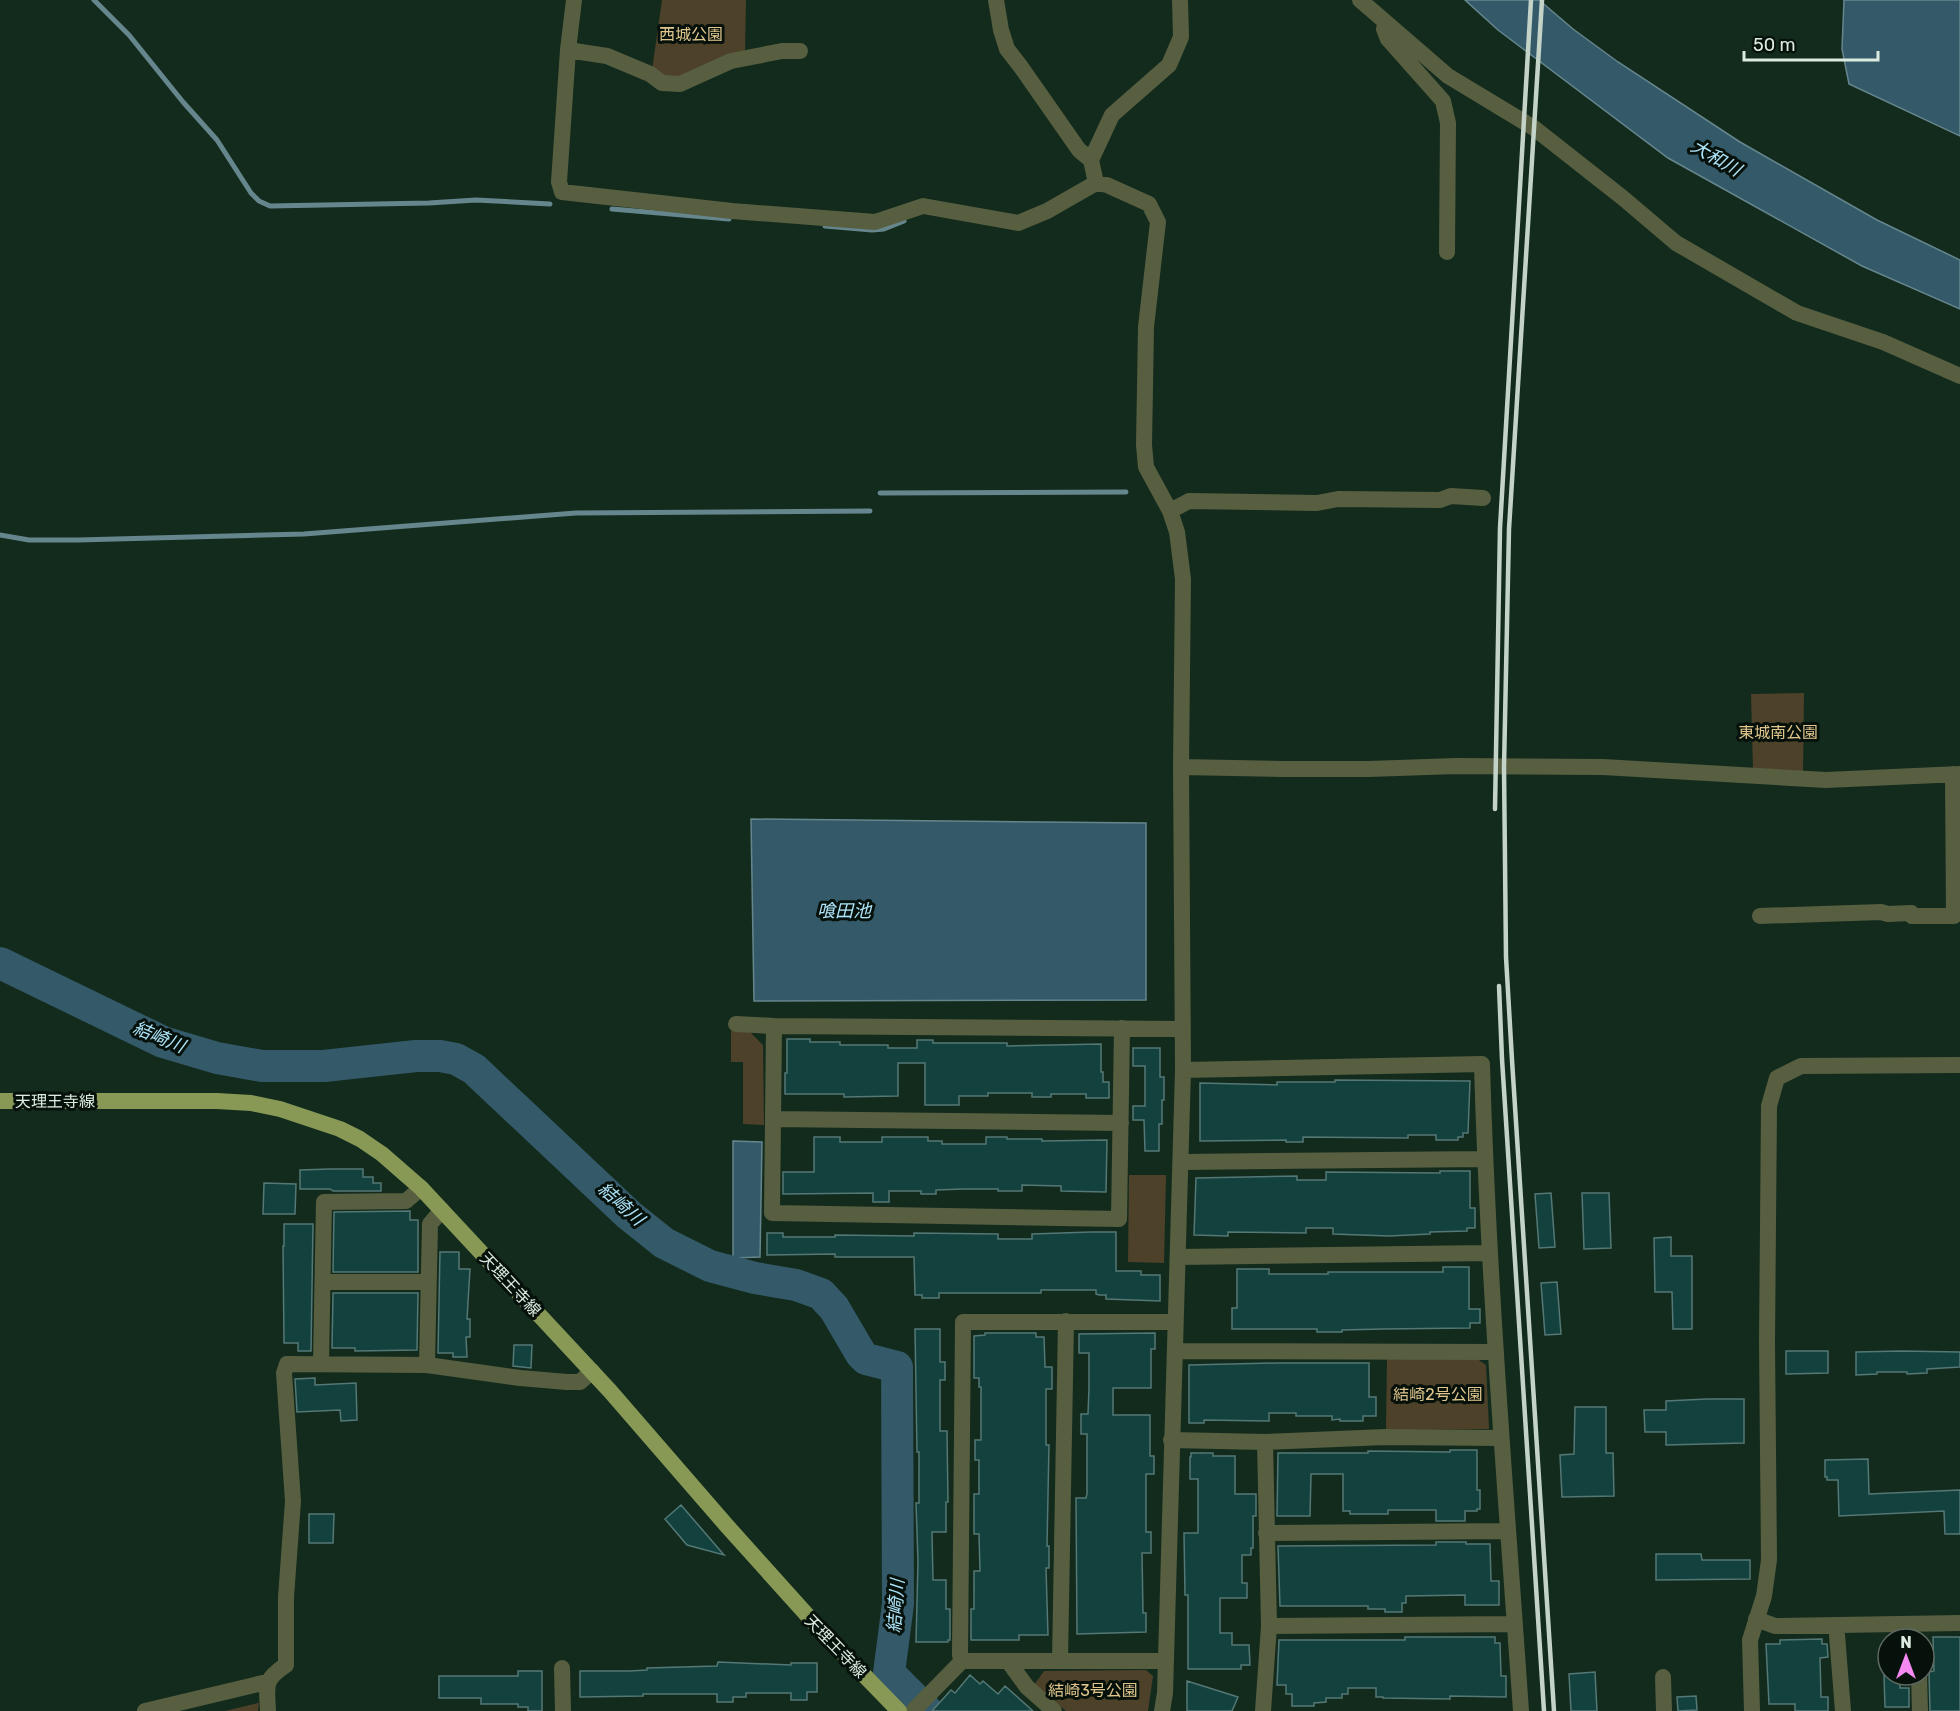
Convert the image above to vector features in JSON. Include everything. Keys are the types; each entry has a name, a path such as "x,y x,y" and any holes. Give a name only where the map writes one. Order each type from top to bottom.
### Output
{"main road":[{"name":"天理王寺線","path":"0,1101 251,1103 280,1109 340,1129 360,1139 382,1154 422,1188 592,1371 825,1635 899,1711"}],"street":[{"path":"574,0 568,50 559,182 562,192 732,212 875,222 923,206 1018,223 1047,211 1096,183 1107,185 1149,204 1158,222 1146,327 1144,445 1146,468 1170,511 1177,532 1183,579 1181,767 1183,1070 1165,1694 1162,1711"},
{"path":"996,0 1007,49 1079,150 1091,160"},
{"path":"1096,183 1091,160 1112,115 1169,65 1181,37 1179,0"},
{"path":"1360,0 1448,76 1534,129 1623,198 1676,243 1797,313 1883,342 1960,376"},
{"path":"1379,17 1388,39 1443,101 1448,123 1447,252"},
{"path":"568,50 607,56 650,74 662,83 680,84 731,61 782,51 800,51"},
{"path":"1170,511 1189,501 1317,503 1338,499 1440,500 1451,496 1483,498"},
{"path":"1181,767 1281,770 1456,766 1603,767 1826,780 1957,774 1954,916 1912,916 1911,914 1881,912 1760,916"},
{"path":"736,1024 1183,1029"},
{"path":"774,1026 772,1213 1119,1219 1122,1028"},
{"path":"1183,1070 1482,1064 1484,1159 1500,1438 1521,1711"},
{"path":"1752,1711 1750,1640 1764,1596 1769,1560 1767,1342 1769,1106 1778,1078 1801,1065 1960,1065"},
{"path":"773,1119 1121,1123"},
{"path":"1181,1161 1484,1159"},
{"path":"321,1363 324,1202 406,1201 422,1188"},
{"path":"427,1365 430,1224 442,1210"},
{"path":"1178,1257 1489,1253"},
{"path":"324,1282 428,1282"},
{"path":"1060,1661 1066,1321"},
{"path":"962,1661 960,1655 960,1480 963,1322 1175,1322"},
{"path":"1175,1351 1495,1352"},
{"path":"268,1711 267,1683 273,1673 286,1665 286,1597 292,1501 285,1373 287,1364 427,1365 567,1382 580,1382 592,1371"},
{"path":"1171,1440 1265,1442 1386,1437 1500,1438"},
{"path":"1263,1711 1269,1626 1265,1442"},
{"path":"1266,1533 1508,1531"},
{"path":"1756,1619 1775,1626 1960,1623"},
{"path":"1269,1626 1515,1624"},
{"path":"1838,1635 1843,1711"},
{"path":"913,1711 962,1661 1165,1661"},
{"path":"1008,1661 1027,1687 1054,1711"},
{"path":"562,1668 563,1711"},
{"path":"1663,1677 1664,1711"},
{"path":"145,1711 185,1706 267,1683"},
{"path":"1919,1687 1920,1711"}],"green space":[{"name":"西城公園","path":"662,0 746,0 745,52 676,79 667,78 652,70"},
{"name":"東城南公園","path":"1804,693 1803,773 1753,770 1751,694"},
{"path":"731,1031 749,1031 763,1045 764,1125 743,1124 743,1062 731,1062"},
{"path":"1129,1175 1166,1175 1164,1263 1128,1262"},
{"name":"結崎2号公園","path":"1476,1358 1486,1365 1489,1429 1386,1430 1387,1359"},
{"name":"結崎3号公園","path":"1146,1670 1153,1676 1148,1711 1066,1711 1034,1685 1044,1671"},
{"path":"258,1703 258,1711 225,1711"}],"water":[{"name":"大和川","path":"1465,0 1539,0 1573,29 1618,62 1740,142 1877,220 1960,260 1960,309 1862,266 1668,158 1498,30"},
{"path":"1844,0 1960,0 1960,136 1849,84 1842,49"},
{"name":"喰田池","path":"751,819 1146,823 1146,1000 754,1001"},
{"path":"733,1141 762,1142 760,1257 733,1258"}],"building":[{"path":"787,1039 840,1042 840,1045 888,1045 888,1048 917,1048 917,1040 933,1040 933,1043 1007,1043 1007,1046 1101,1044 1101,1072 1103,1072 1103,1082 1109,1082 1109,1098 1086,1098 1086,1094 1051,1094 1051,1097 1032,1097 1032,1093 988,1093 988,1096 959,1096 959,1105 925,1105 925,1063 898,1063 898,1096 844,1097 844,1094 785,1094"},
{"path":"1133,1048 1160,1048 1160,1077 1164,1077 1164,1100 1162,1100 1162,1124 1159,1124 1159,1151 1145,1151 1144,1120 1133,1120 1133,1106 1145,1106 1145,1066 1133,1066"},
{"path":"1335,1080 1470,1081 1468,1133 1463,1133 1463,1137 1458,1137 1458,1140 1436,1140 1436,1135 1408,1135 1408,1138 1303,1137 1303,1142 1286,1142 1286,1140 1200,1141 1200,1083 1277,1085 1277,1082 1335,1082"},
{"path":"814,1137 840,1137 840,1142 882,1142 882,1137 928,1137 928,1141 942,1141 942,1144 986,1144 986,1137 1042,1139 1042,1141 1107,1140 1106,1192 1061,1191 1061,1186 1022,1185 1022,1191 963,1189 936,1190 936,1194 921,1194 921,1191 889,1191 889,1202 873,1202 873,1193 783,1194 783,1172 814,1172"},
{"path":"363,1169 363,1177 373,1177 373,1183 381,1183 381,1191 300,1189 300,1170"},
{"path":"1440,1171 1470,1171 1470,1208 1475,1208 1475,1228 1467,1228 1467,1231 1389,1236 1333,1234 1333,1228 1306,1228 1306,1233 1228,1232 1228,1236 1194,1235 1196,1178 1297,1176 1297,1180 1326,1180 1326,1172 1440,1173"},
{"path":"264,1183 296,1184 295,1214 263,1214"},
{"path":"1551,1193 1555,1247 1539,1248 1535,1194"},
{"path":"1582,1193 1609,1193 1611,1248 1584,1249"},
{"path":"410,1211 410,1220 418,1220 418,1272 333,1272 334,1212"},
{"path":"284,1224 313,1224 311,1351 298,1351 298,1343 284,1343"},
{"path":"1116,1232 1116,1271 1141,1271 1141,1275 1160,1275 1160,1301 1106,1299 1106,1295 1096,1294 1096,1290 1041,1290 1041,1293 939,1293 939,1298 922,1298 922,1295 915,1295 914,1257 835,1257 835,1254 767,1255 767,1233 783,1233 783,1237 914,1236 914,1233 998,1234 998,1239 1032,1239 1032,1234"},
{"path":"1671,1237 1671,1256 1692,1256 1692,1329 1673,1329 1672,1292 1655,1292 1654,1238"},
{"path":"440,1252 459,1252 459,1269 470,1269 467,1319 470,1319 470,1337 466,1337 467,1357 453,1357 453,1353 438,1353"},
{"path":"1443,1267 1469,1267 1469,1309 1480,1309 1480,1323 1470,1323 1470,1328 1342,1330 1342,1332 1317,1332 1317,1329 1232,1329 1232,1308 1237,1308 1237,1269 1269,1269 1269,1274 1328,1274 1328,1272 1443,1272"},
{"path":"1557,1282 1561,1334 1545,1335 1541,1283"},
{"path":"333,1293 418,1293 417,1350 355,1351 355,1348 332,1348"},
{"path":"915,1329 940,1329 940,1362 945,1362 945,1380 940,1380 940,1431 947,1431 946,1532 932,1532 933,1580 946,1580 946,1609 950,1609 950,1640 948,1642 916,1642 918,1561 916,1503 919,1503 919,1452 917,1452"},
{"path":"985,1333 1036,1333 1036,1337 1044,1337 1045,1367 1052,1367 1052,1389 1046,1389 1046,1445 1049,1445 1047,1546 1049,1546 1049,1568 1046,1568 1048,1635 1019,1635 1019,1640 971,1640 974,1571 980,1571 979,1534 974,1534 974,1494 979,1494 979,1460 975,1460 975,1440 981,1440 981,1387 979,1387 979,1378 974,1378 974,1336 985,1335"},
{"path":"1155,1333 1155,1349 1151,1349 1151,1388 1113,1388 1113,1415 1150,1415 1150,1456 1154,1456 1154,1474 1146,1474 1146,1532 1151,1532 1151,1553 1142,1553 1143,1613 1146,1613 1146,1632 1077,1634 1076,1498 1086,1498 1087,1494 1087,1434 1081,1434 1081,1414 1088,1414 1089,1388 1089,1353 1079,1353 1079,1334"},
{"path":"514,1345 532,1345 531,1368 513,1366"},
{"path":"1786,1351 1828,1351 1828,1373 1786,1374"},
{"path":"1856,1352 1960,1352 1960,1367 1927,1369 1927,1373 1877,1372 1877,1374 1856,1375"},
{"path":"1369,1363 1369,1397 1376,1397 1376,1416 1363,1416 1363,1421 1340,1421 1340,1419 1332,1420 1332,1416 1269,1413 1269,1421 1204,1420 1204,1423 1189,1423 1189,1365"},
{"path":"315,1378 315,1385 356,1383 357,1420 341,1421 340,1410 297,1412 295,1379"},
{"path":"1744,1399 1744,1443 1666,1445 1666,1432 1645,1432 1644,1410 1666,1410 1666,1401"},
{"path":"1575,1407 1606,1407 1606,1453 1613,1453 1614,1496 1562,1497 1560,1455 1574,1454"},
{"path":"1450,1450 1477,1450 1477,1490 1480,1490 1480,1509 1465,1511 1465,1521 1436,1521 1436,1510 1388,1510 1388,1514 1350,1514 1350,1511 1343,1511 1343,1474 1311,1474 1310,1516 1277,1516 1278,1453 1450,1452"},
{"path":"1191,1453 1235,1456 1235,1494 1256,1494 1253,1548 1251,1548 1251,1555 1242,1555 1242,1583 1247,1583 1247,1598 1220,1598 1220,1633 1232,1633 1232,1645 1249,1645 1250,1665 1241,1665 1241,1669 1188,1669 1188,1595 1185,1595 1184,1533 1198,1533 1198,1479 1190,1479"},
{"path":"1868,1459 1869,1494 1960,1490 1960,1534 1945,1534 1944,1511 1839,1516 1838,1480 1827,1480 1825,1477 1825,1460"},
{"path":"681,1505 724,1555 687,1545 665,1519"},
{"path":"309,1514 334,1514 333,1543 309,1543"},
{"path":"1436,1542 1490,1544 1491,1581 1499,1581 1499,1605 1465,1605 1465,1595 1406,1596 1406,1603 1402,1603 1402,1612 1368,1609 1368,1606 1280,1606 1278,1546 1436,1545"},
{"path":"1656,1554 1701,1554 1702,1560 1750,1560 1750,1579 1656,1580"},
{"path":"1405,1637 1495,1637 1495,1643 1500,1643 1501,1676 1506,1676 1506,1697 1383,1698 1376,1697 1376,1688 1348,1688 1348,1694 1342,1694 1342,1698 1326,1698 1326,1702 1314,1703 1314,1706 1292,1706 1292,1694 1286,1694 1286,1685 1277,1685 1279,1640 1405,1640"},
{"path":"1936,1637 1960,1637 1960,1711 1930,1711 1929,1687 1936,1687"},
{"path":"1822,1639 1822,1644 1827,1644 1828,1657 1820,1658 1821,1697 1828,1697 1828,1711 1795,1711 1795,1704 1769,1704 1766,1644 1780,1644 1780,1640"},
{"path":"718,1662 791,1665 791,1663 817,1663 817,1692 807,1692 807,1700 791,1700 791,1693 746,1693 746,1697 733,1697 733,1702 717,1702 717,1694 580,1697 580,1671 630,1671 647,1670 647,1668 717,1666"},
{"path":"518,1671 542,1671 542,1711 528,1711 528,1707 518,1707 518,1704 481,1704 481,1698 439,1698 439,1676 518,1676"},
{"path":"1595,1672 1597,1711 1571,1711 1569,1674"},
{"path":"970,1675 980,1684 983,1681 998,1694 1005,1686 1033,1711 932,1711 951,1690 955,1693"},
{"path":"1187,1681 1238,1697 1232,1711 1187,1711"},
{"path":"1884,1687 1909,1688 1909,1707 1885,1707"},
{"path":"1696,1696 1697,1710 1678,1711 1677,1697"}],"waterway":[{"path":"94,0 129,35 217,140 251,193 259,201 270,206 476,200 550,204"},
{"path":"612,209 729,219"},
{"path":"825,226 872,230 884,229 904,221"},
{"path":"880,493 1126,492"},
{"path":"0,535 29,540 78,540 304,534 576,513 870,511"},
{"name":"結崎川","path":"0,963 163,1042 217,1058 262,1066 324,1066 416,1056 456,1059 474,1069 629,1215 664,1243 710,1266 755,1278 796,1285 821,1294 834,1308 866,1359 897,1367 898,1604 889,1673 927,1711"}],"railway":[{"path":"1495,809 1500,528 1531,0"},
{"path":"1542,0 1509,529 1504,767 1506,957 1554,1711"},
{"path":"1499,986 1544,1711"}]}
